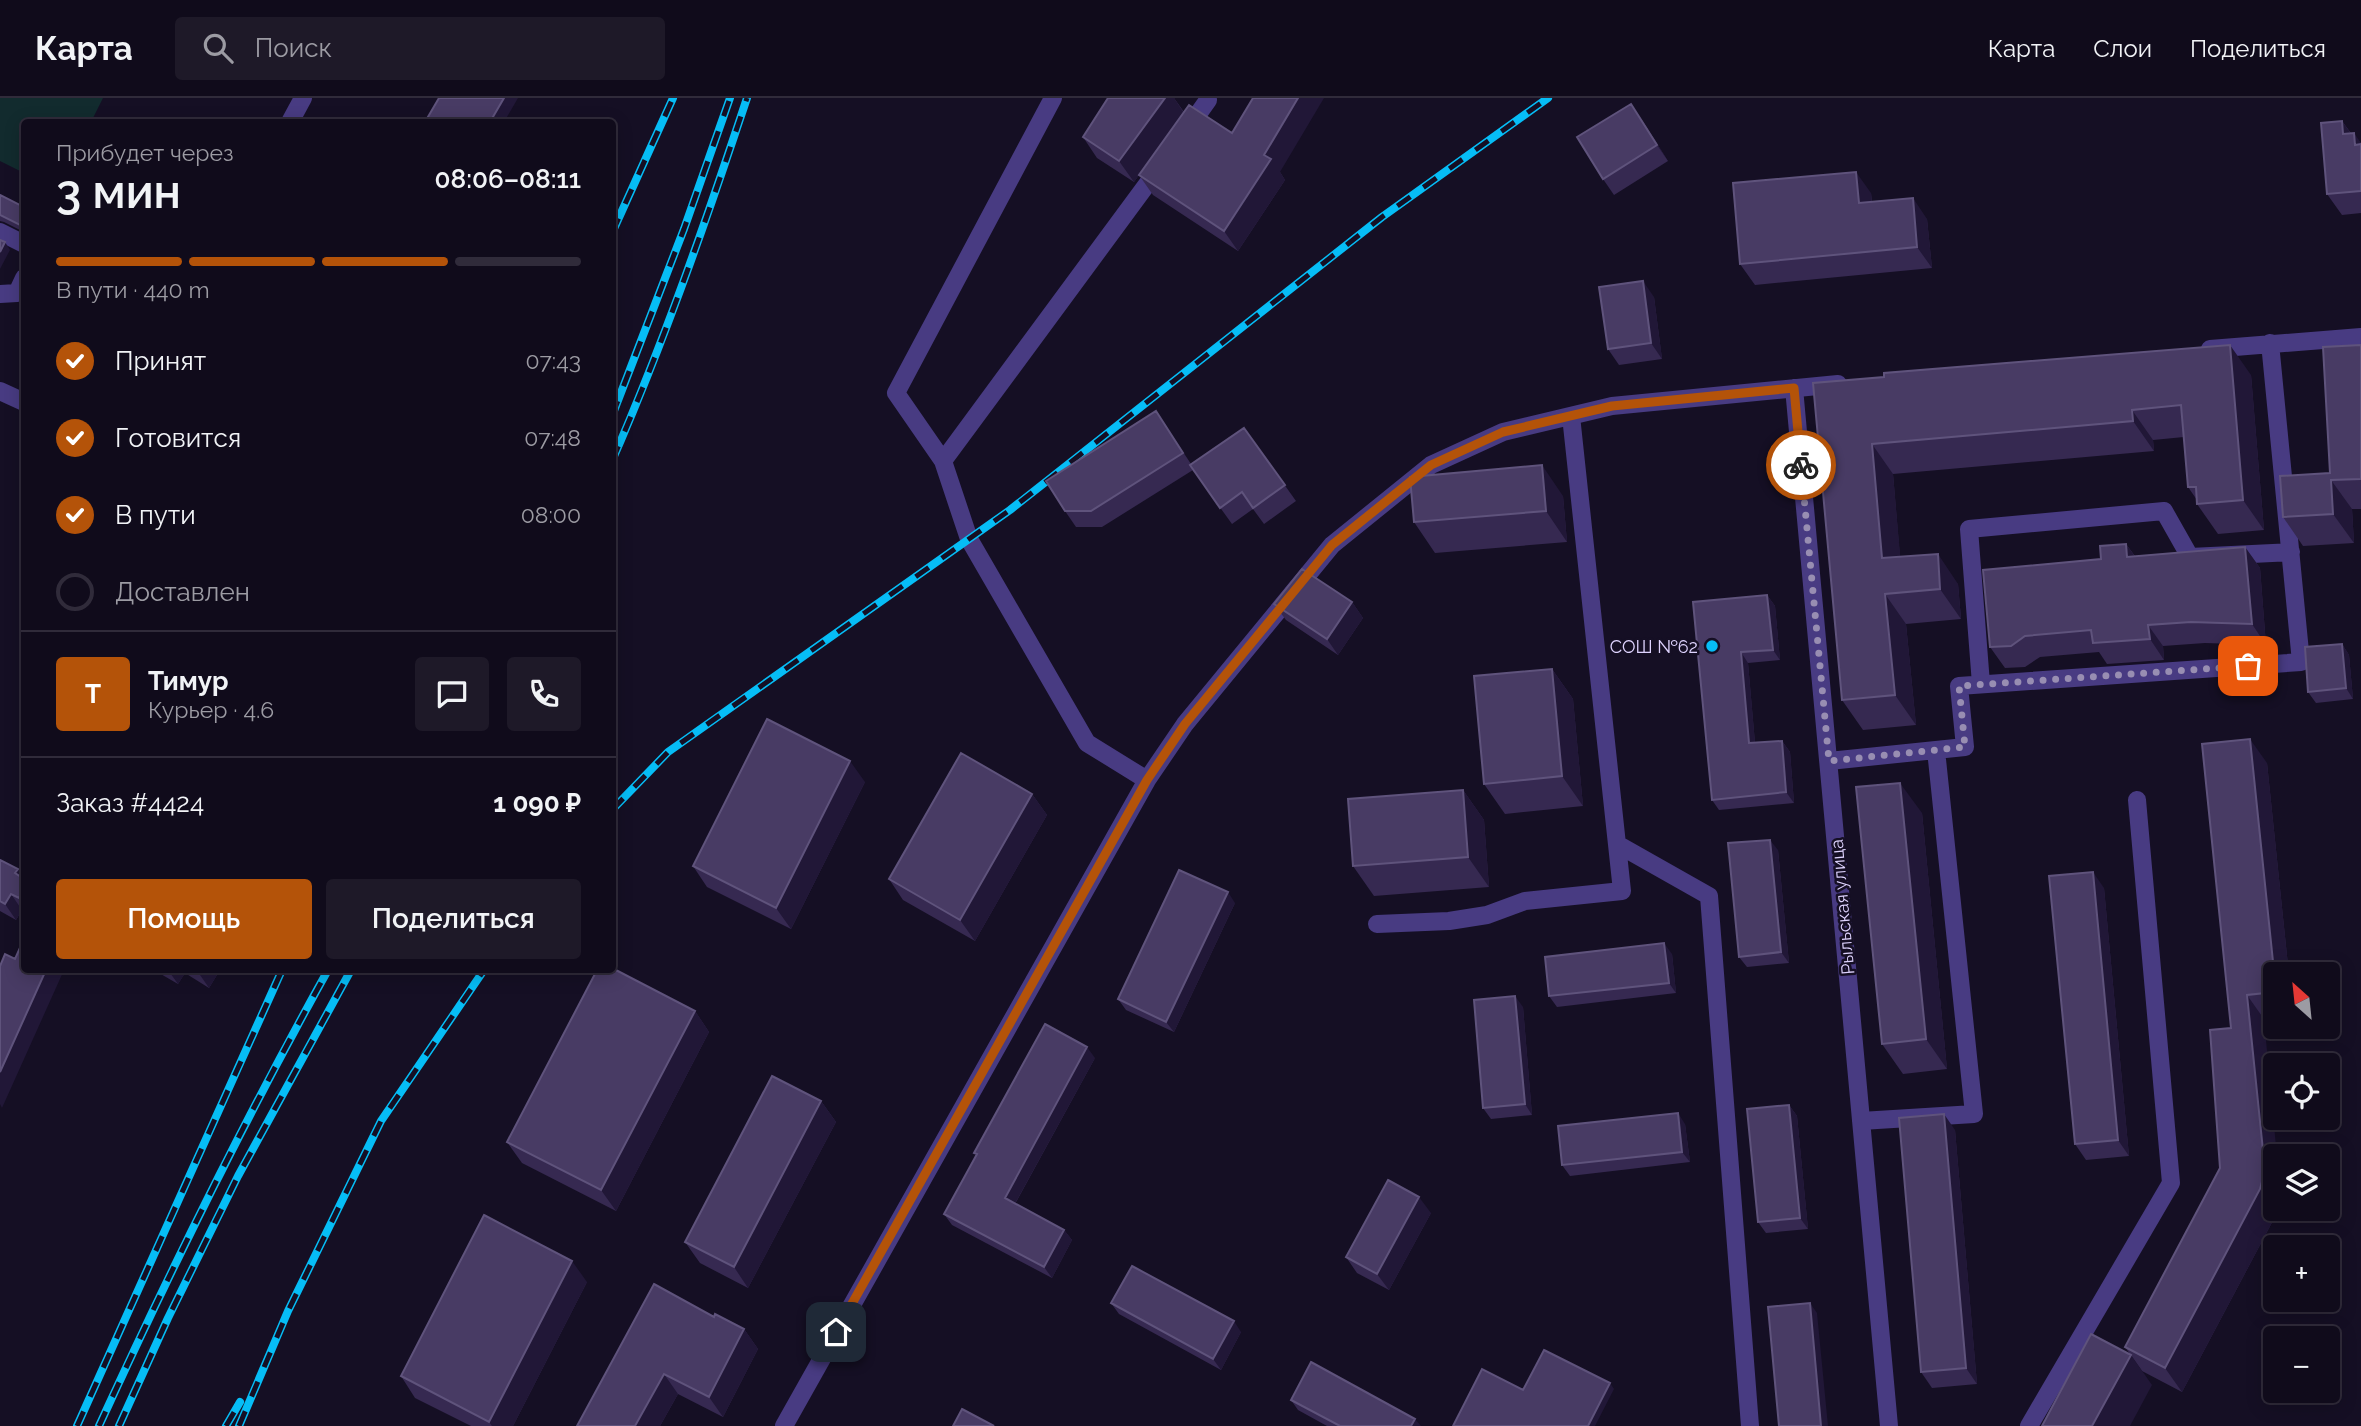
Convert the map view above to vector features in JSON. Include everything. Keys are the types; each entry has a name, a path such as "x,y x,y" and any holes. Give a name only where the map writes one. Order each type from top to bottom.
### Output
{"street":[{"path":"292,119 303,98"},
{"path":"1053,98 896,393 943,461 969,539 1087,743 1147,780"},
{"path":"943,461 1208,100"},
{"path":"0,232 21,242"},
{"path":"0,294 17,293 21,284"},
{"path":"2189,351 2361,337"},
{"path":"1829,761 1965,747 1959,686 2301,662 2270,344"},
{"path":"784,1426 1147,780 1185,724 1332,545 1431,465 1503,432 1612,406 1849,383"},
{"name":"Рыльская улица","path":"1794,388 1889,1426"},
{"path":"0,391 21,401"},
{"path":"1377,924 1449,922 1487,915 1525,901 1622,891 1571,416"},
{"path":"1981,684 1969,529 2164,511 2190,557 2291,552"},
{"path":"1861,1121 1974,1114 1936,750"},
{"path":"2029,1426 2171,1183 2137,800"},
{"path":"1617,844 1709,896 1750,1426"}],"green space":[{"path":"0,98 103,98 92,119 21,119 21,172 0,161"}],"building":[{"path":"439,98 504,98 492,119 427,119"},
{"path":"1108,98 1165,98 1119,161 1083,137"},
{"path":"1253,98 1298,98 1264,155 1271,159 1224,231 1139,175 1189,105 1232,133"},
{"path":"1631,104 1657,145 1603,179 1577,137"},
{"path":"2342,121 2343,134 2354,133 2355,145 2361,144 2361,191 2327,194 2321,123"},
{"path":"1856,172 1859,203 1913,198 1917,247 1740,264 1733,183"},
{"path":"0,195 21,206 21,226 0,215"},
{"path":"1643,281 1651,343 1608,349 1599,287"},
{"path":"2230,345 2243,500 2197,504 2196,487 2188,487 2181,405 2132,410 2133,421 1872,444 1882,558 1938,554 1940,589 1885,594 1895,695 1842,700 1813,383 1884,377 1884,373"},
{"path":"2361,345 2361,479 2331,480 2333,514 2283,517 2280,476 2330,473 2323,347"},
{"path":"1156,411 1183,453 1091,511 1065,511 1046,481"},
{"path":"1244,428 1285,485 1253,508 1242,492 1220,508 1190,465"},
{"path":"1542,465 1546,511 1414,522 1410,477"},
{"path":"2126,544 2127,557 2245,547 2252,624 2191,622 2148,625 2150,639 2093,643 2091,630 2025,636 2011,646 1990,647 1983,570 2101,559 2100,546"},
{"path":"1302,569 1352,602 1327,639 1274,604"},
{"path":"1767,595 1773,650 1741,652 1749,743 1782,741 1786,792 1712,800 1693,602"},
{"path":"2342,644 2346,688 2308,692 2305,647"},
{"path":"1552,669 1562,776 1484,784 1474,676"},
{"path":"767,719 850,761 776,908 693,866"},
{"path":"2250,739 2273,962 2263,962 2263,993 2247,995 2263,1151 2263,1178 2260,1189 2165,1368 2125,1347 2220,1168 2210,1030 2231,1028 2202,744"},
{"path":"961,753 1032,794 960,920 889,879"},
{"path":"1900,783 1926,1039 1882,1044 1856,787"},
{"path":"1463,790 1468,857 1353,866 1348,799"},
{"path":"1770,840 1781,952 1739,957 1728,843"},
{"path":"0,860 18,869 15,873 21,877 21,894 19,898 11,894 5,904 0,901"},
{"path":"1179,870 1228,892 1166,1022 1118,999"},
{"path":"2093,872 2118,1140 2075,1144 2049,876"},
{"path":"1664,943 1669,983 1549,996 1545,957"},
{"path":"21,946 21,973 45,973 0,1072 0,966 5,954 15,959"},
{"path":"616,970 695,1011 601,1190 507,1142 595,973 616,973"},
{"path":"1515,996 1525,1104 1483,1108 1474,1000"},
{"path":"1045,1024 1087,1047 1005,1198 1064,1230 1044,1267 944,1214 977,1154 974,1153"},
{"path":"772,1076 821,1101 734,1267 685,1242"},
{"path":"1789,1105 1800,1218 1758,1222 1747,1109"},
{"path":"1678,1113 1682,1152 1562,1165 1558,1126"},
{"path":"1944,1114 1966,1368 1921,1372 1899,1118"},
{"path":"1388,1180 1419,1197 1377,1274 1346,1257"},
{"path":"484,1215 572,1261 489,1422 401,1376"},
{"path":"1132,1266 1234,1321 1213,1359 1111,1303"},
{"path":"654,1284 714,1317 715,1314 744,1329 709,1397 664,1374 635,1426 577,1426"},
{"path":"1810,1303 1821,1426 1779,1426 1768,1307"},
{"path":"2091,1334 2131,1355 2092,1426 2042,1426"},
{"path":"1544,1350 1610,1383 1588,1426 1453,1426 1482,1369 1523,1390"},
{"path":"1311,1362 1415,1419 1411,1426 1340,1426 1291,1400"},
{"path":"962,1409 994,1426 953,1426"}],"railway":[{"path":"616,224 673,98"},
{"path":"616,406 684,229 730,98"},
{"path":"616,451 684,281 747,98"},
{"path":"616,806 668,752 1010,510 1382,217 1548,98"},
{"path":"77,1426 281,973"},
{"path":"99,1426 209,1196 326,973"},
{"path":"119,1426 168,1318 238,1176 349,973"},
{"path":"239,1426 288,1311 381,1121 482,973"},
{"path":"226,1426 240,1402"}],"way so far":[{"path":"1801,465 1829,761 1965,747 1959,686 2248,666"}],"place":[{"name":"СОШ №62","path":"1712,646"}],"route":[{"path":"836,1332 1147,780 1185,724 1332,545 1431,465 1503,432 1612,406 1794,388 1801,465"}]}
